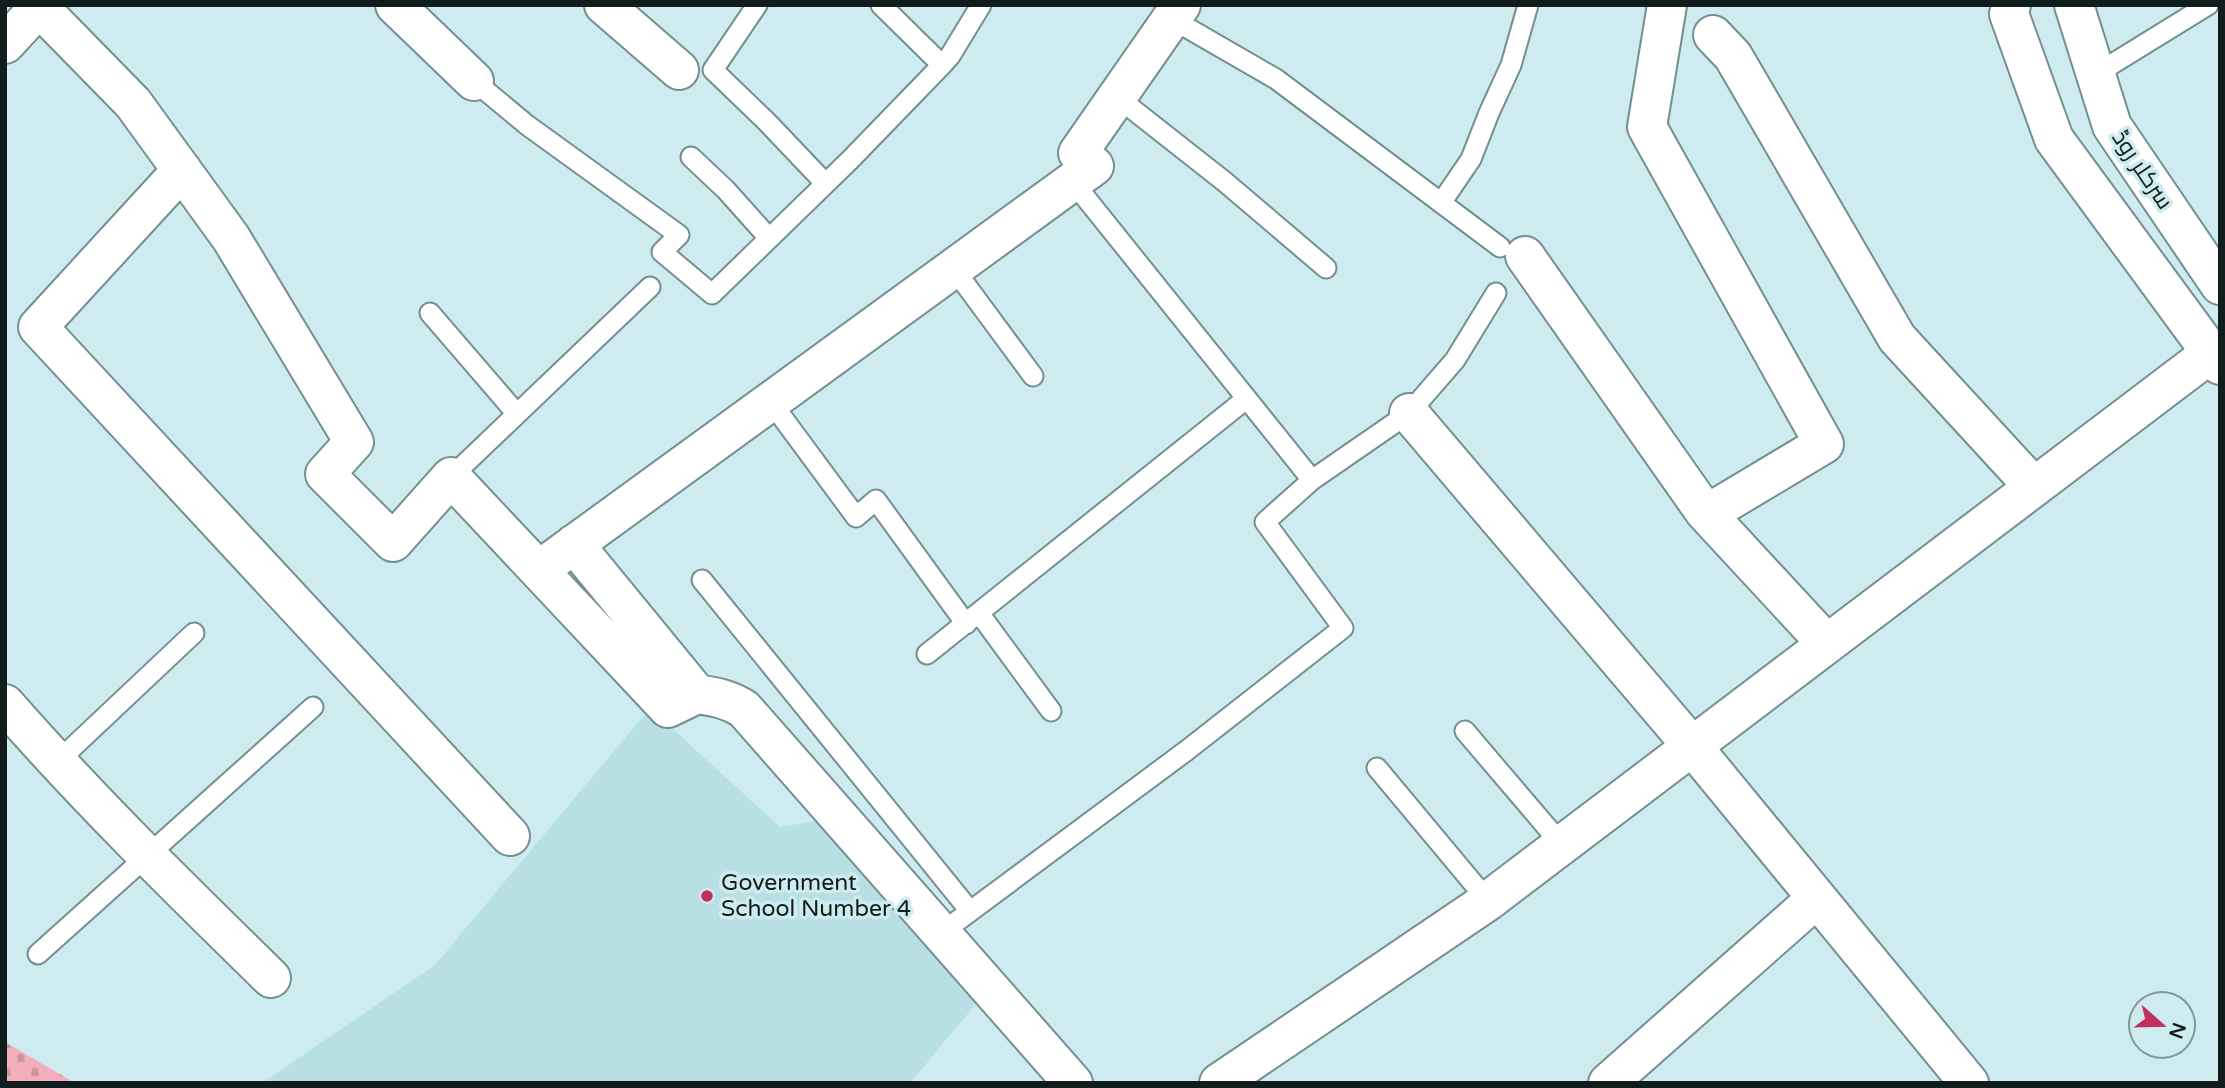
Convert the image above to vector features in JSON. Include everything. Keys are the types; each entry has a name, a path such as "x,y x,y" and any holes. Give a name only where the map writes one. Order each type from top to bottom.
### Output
{"street":[{"path":"395,5 474,82"},
{"path":"604,5 679,70"},
{"path":"1667,5 1647,127 1824,444 1707,514"},
{"path":"1240,1078 1488,901 2034,486 2215,359 2054,139 2009,14 2011,5"},
{"name":"سرکلر روڈ","path":"2074,5 2112,126 2220,285"},
{"path":"5,44 40,6 133,103 231,239 354,442 325,474 393,542 451,477 668,708 697,695 720,697 744,709 956,922 1073,1083"},
{"path":"539,570 1094,166 1078,153 1176,12"},
{"path":"1713,36 1733,57 1897,338 2034,486"},
{"path":"182,170 38,327 510,836"},
{"path":"1512,252 1707,514 1827,644"},
{"path":"1409,413 1692,746 1969,1083"},
{"path":"574,544 697,695"},
{"path":"5,704 56,763 147,857 271,978"},
{"path":"1608,1083 1817,898"}],"lane":[{"path":"757,5 713,70 825,183"},
{"path":"881,5 942,65"},
{"path":"474,82 527,125 679,235 662,252 712,293 942,65 981,5"},
{"path":"1441,203 1471,159 1511,65 1528,5"},
{"path":"2096,74 2208,5"},
{"path":"1176,12 1276,79 1441,203 1512,252"},
{"path":"1117,97 1326,268"},
{"path":"691,157 726,190 768,237"},
{"path":"1073,182 1312,480"},
{"path":"954,269 1033,376"},
{"path":"451,477 650,287"},
{"path":"702,580 956,922 1186,751 1343,628 1265,522 1312,480 1409,413 1455,360 1496,293"},
{"path":"430,313 517,414"},
{"path":"927,654 1246,398"},
{"path":"771,402 856,517 876,500 1051,711"},
{"path":"56,763 194,633"},
{"path":"37,954 313,707"},
{"path":"1465,731 1562,845"},
{"path":"1377,768 1488,901"}],"shaded area":[{"name":"Government School Number 4","path":"650,708 780,827 857,814 991,986 910,1083 262,1083 435,965"}],"green space":[{"path":"5,1042 75,1083 5,1083"}],"place":[{"name":"Government School Number 4","path":"707,896"}]}
